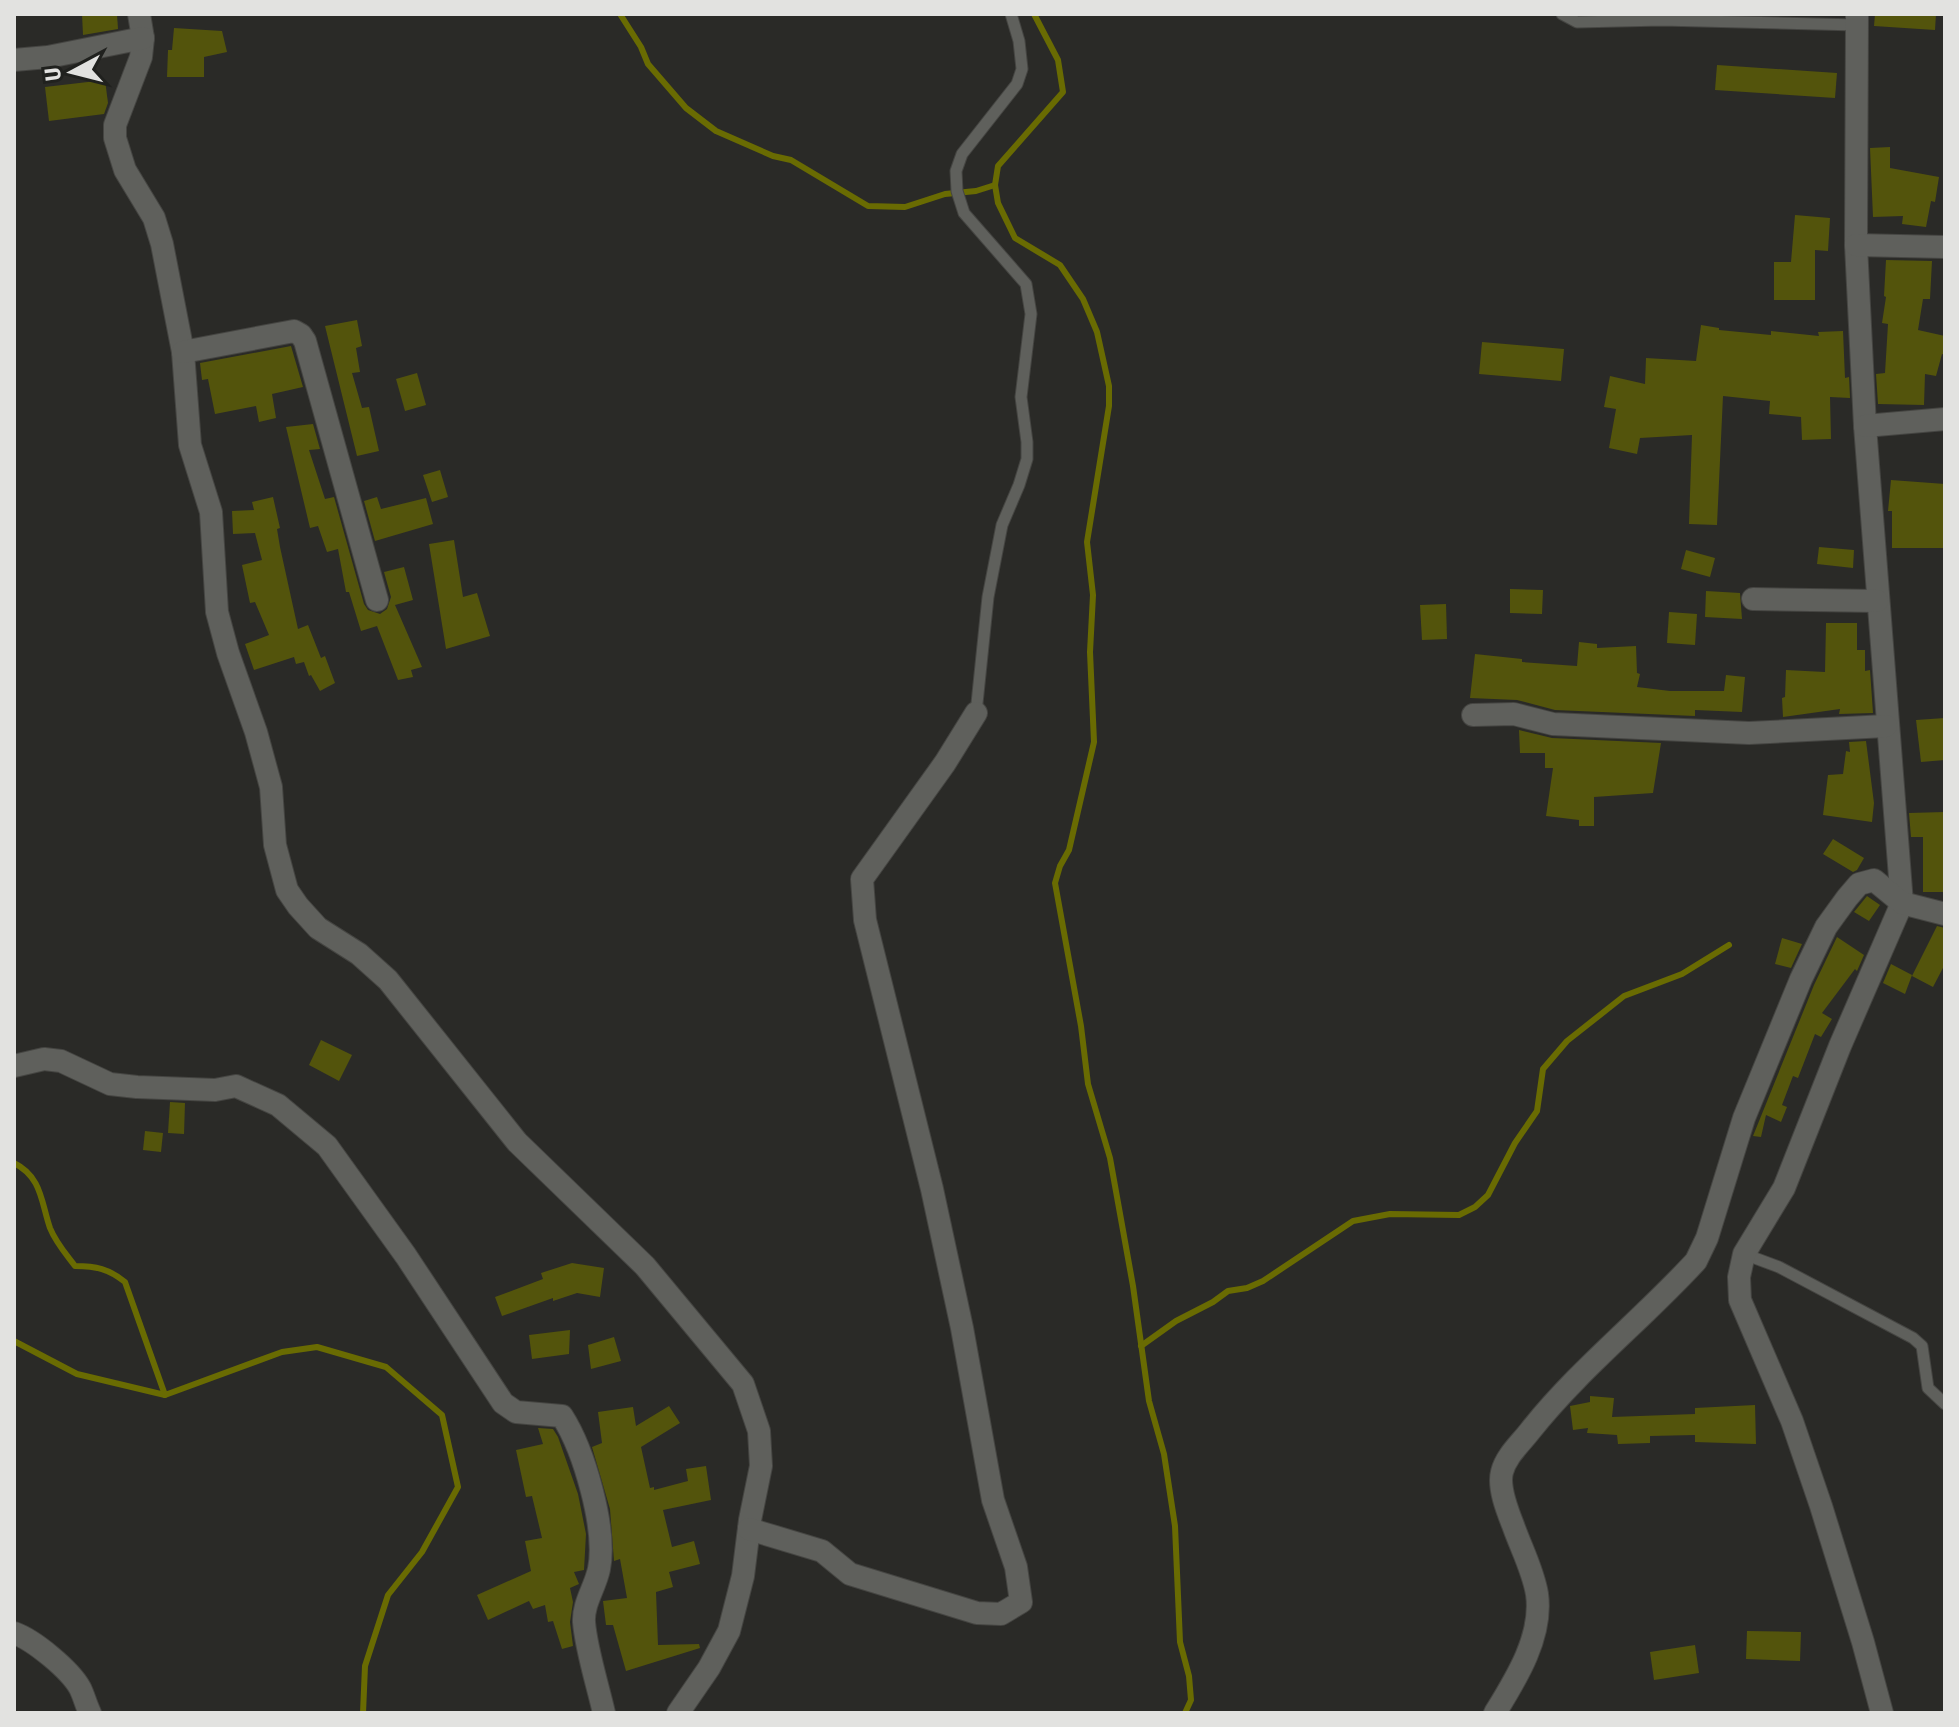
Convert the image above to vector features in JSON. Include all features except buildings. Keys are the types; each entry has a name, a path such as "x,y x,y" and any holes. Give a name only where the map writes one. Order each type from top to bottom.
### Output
{"street":[{"path":"139,14 143,38 139,68 115,125 115,138 125,170 154,218 183,352 190,445 211,512 217,612 271,787 275,845 287,890 318,928 359,954 388,980 517,1142 645,1266 743,1384 759,1431 761,1466 743,1576 729,1631 709,1668 678,1713"},
{"path":"1857,20 1856,245 1865,426 1902,903 1840,1046 1784,1188 1744,1254 1739,1277 1740,1300 1792,1421 1859,1627 1882,1713"},
{"path":"14,60 48,57 143,38"},
{"path":"1856,245 1945,247"},
{"path":"183,352 294,331 301,335 377,600"},
{"path":"1865,426 1945,419"},
{"path":"1753,599 1877,601"},
{"path":"749,1529 822,1551 850,1574 977,1613 1001,1614 1021,1602 1016,1567 993,1500 962,1328 932,1189 865,920 862,879 945,763 976,713"},
{"path":"1473,715 1514,714 1553,724 1749,733 1886,726"},
{"path":"1495,1713 1526,1658 1538,1597 1503,1493 1501,1475 1506,1461 1548,1409 1696,1261 1707,1238 1744,1118 1801,979 1826,927 1847,898 1859,884 1874,880 1902,903 1945,914"},
{"path":"14,1066 44,1059 61,1061 110,1084 137,1087 215,1090 236,1086 278,1105 327,1146 406,1256 503,1403 516,1412 562,1416 572,1432 585,1467 600,1528 602,1551 599,1572 587,1601 584,1622 604,1713"},
{"path":"14,1633 46,1653 79,1685 90,1713"}],"lane":[{"path":"976,713 988,597 1002,525 1027,459 1021,397 1031,314 1026,284 964,213 957,191 956,171 962,154 1017,84 1022,69 1019,41 1011,14"},
{"path":"1562,14 1577,22 1857,20"},
{"path":"1744,1254 1779,1267 1913,1338 1922,1346 1928,1388 1945,1404"}],"waterway":[{"path":"620,14 648,64 686,108 716,131 773,156 791,160 868,206 905,207 945,194 976,191 995,185"},
{"path":"1034,14 1058,60 1063,92 998,166 995,185 998,203 1015,238 1060,265 1083,299 1097,332 1109,386 1109,406 1087,542 1093,595 1090,652 1094,742 1069,850 1055,883 1081,1026 1088,1084 1110,1158 1133,1286 1149,1401 1164,1454 1175,1526 1180,1642 1189,1676 1191,1700 1185,1713"},
{"path":"1141,1346 1176,1321 1228,1291 1263,1281 1353,1221 1390,1214 1459,1215 1475,1207 1488,1195 1515,1143 1537,1111 1543,1069 1567,1041 1624,996 1682,974 1729,945"},
{"path":"14,1163 35,1183 52,1233 75,1266 102,1269 125,1282 165,1395"},
{"path":"14,1341 77,1374 165,1395 282,1352 317,1347 386,1367 442,1415 458,1487 422,1552 388,1595 365,1666 363,1713"}]}
